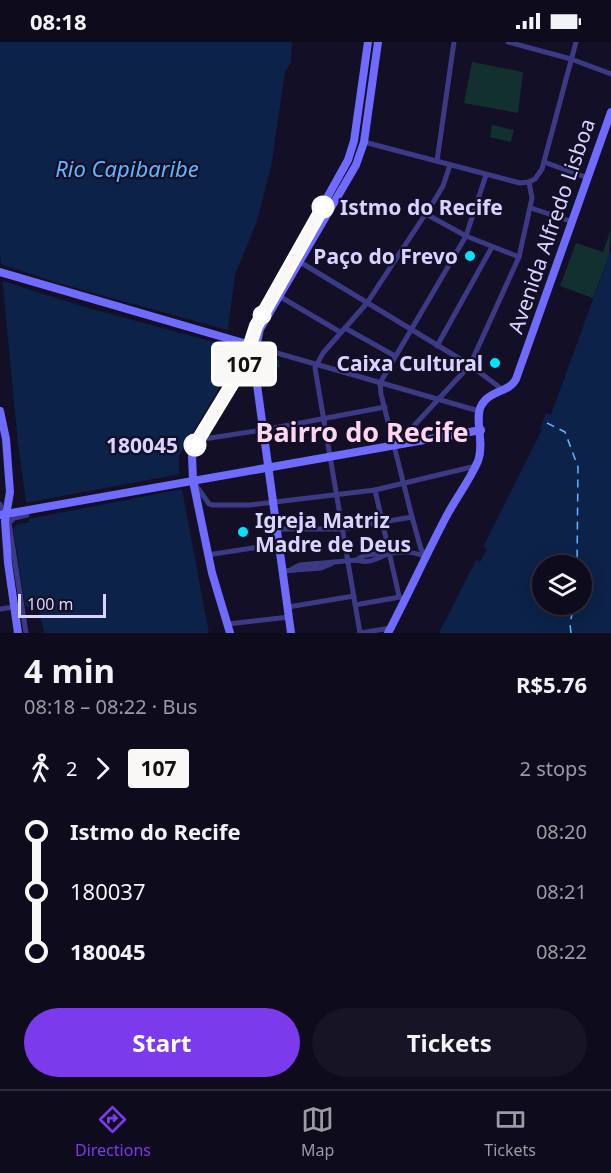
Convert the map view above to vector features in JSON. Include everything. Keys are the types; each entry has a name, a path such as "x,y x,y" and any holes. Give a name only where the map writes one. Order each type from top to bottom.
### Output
{"main road":[{"path":"291,633 253,346 256,326 348,160 354,141 368,42"},
{"path":"230,633 189,482 192,455 197,440 243,366 260,329 356,165 364,142 378,42"},
{"name":"Avenida Alfredo Lisboa","path":"479,411 488,397 514,384 611,111"},
{"path":"0,272 253,346"},
{"path":"0,411 6,439 10,492 4,516 18,633"},
{"path":"389,631 402,598 476,466 481,450 479,411"},
{"path":"4,516 481,430"}],"street":[{"path":"437,161 453,42"},
{"path":"508,42 572,59 611,74"},
{"path":"534,49 536,42"},
{"path":"364,142 486,175 520,183 530,182 539,175 544,162 576,42"},
{"path":"544,162 588,178"},
{"path":"389,631 360,633 315,374 316,364 367,303 440,193 450,165"},
{"path":"426,556 421,549 412,517 380,383 466,236 486,175"},
{"path":"396,444 470,365 519,257 531,208 530,182"},
{"path":"531,208 573,222"},
{"path":"426,214 466,236 519,257"},
{"path":"437,346 492,247"},
{"path":"300,262 470,365 503,390"},
{"path":"279,296 395,356"},
{"path":"253,346 479,411"},
{"path":"197,440 385,408"},
{"path":"189,482 208,504 250,505 375,490 476,466"},
{"path":"355,605 402,598 387,555 375,490"},
{"path":"0,504 4,516"},
{"path":"26,511 27,515 14,518 9,523 26,633"},
{"path":"277,529 342,529 412,517"},
{"path":"207,555 279,544"},
{"path":"283,571 321,568 332,563 348,561 361,562 409,552 417,552 426,556"},
{"path":"288,607 354,596"},
{"path":"0,609 14,607"},
{"path":"228,624 289,617"}],"green space":[{"path":"472,62 523,72 518,113 464,103"},
{"path":"492,125 514,130 511,142 490,137"},
{"path":"611,229 609,255 593,298 560,286 576,243 603,252"},
{"path":"258,356 279,360 280,367 260,370"}],"water":[{"name":"Rio Capibaribe","path":"0,42 292,42 291,63 285,72 271,167 256,224 235,275 228,328 234,354 233,364 179,456 179,473 209,633 44,633 38,605 28,607 25,605 13,528 29,522 18,444 0,255"},
{"path":"611,250 611,633 439,633 476,560 480,562 487,549 483,547 542,430 540,429 546,413 551,415"}],"pier":[{"path":"0,264 61,284 231,331 236,348 81,306 0,280"},
{"path":"180,474 183,489 27,519 25,503"}],"ferry route":[{"path":"547,423 565,432 578,467 577,555"},
{"path":"571,633 572,615"}],"bus line":[{"name":"107","path":"195,445 243,366 256,326 323,207"}],"place":[{"name":"Istmo do Recife","path":"323,207"},
{"name":"Paço do Frevo","path":"470,256"},
{"name":"Caixa Cultural","path":"495,363"},
{"name":"180045","path":"195,445"},
{"name":"Igreja Matriz Madre de Deus","path":"243,532"}],"district":[{"name":"Bairro do Recife","path":"362,431"}]}
